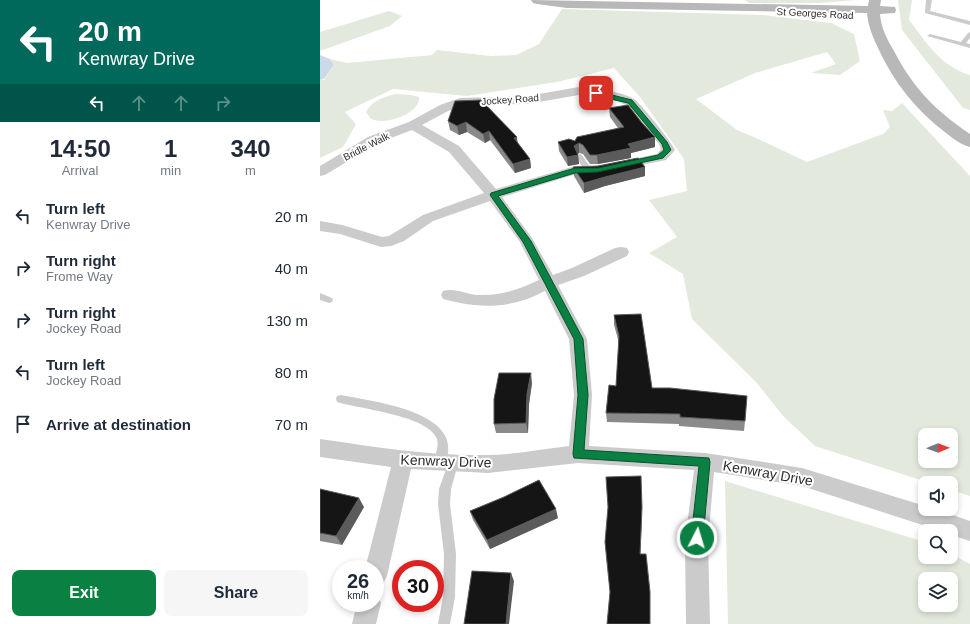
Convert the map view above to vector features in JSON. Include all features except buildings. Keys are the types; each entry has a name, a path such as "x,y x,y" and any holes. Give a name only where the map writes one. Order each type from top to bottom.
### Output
{"main road":[{"name":"St Georges Road","path":"538,0 567,4 741,8 873,8 892,18"},
{"path":"873,8 881,39 906,87 926,109 970,142"},
{"path":"892,18 902,56 920,86 938,106 954,119 970,129"}],"street":[{"name":"Jockey Road","path":"320,226 342,230 382,242 391,241 400,238 424,220 493,195 575,170 598,170 661,157 668,150 665,143 630,102 616,97 579,91 527,100 464,101 444,108 413,125"},
{"name":"Bridle Walk","path":"320,172 374,140 413,125"},
{"path":"413,125 454,149 469,164 493,195 527,241 578,339 583,395 578,454"},
{"path":"448,296 479,301 505,299 528,293 548,282 578,272 621,252"},
{"name":"Kenwray Drive","path":"320,448 403,460 446,464 488,464 578,454 705,462 802,477 903,508 970,531"},
{"path":"379,560 403,460"},
{"path":"698,624 699,607 696,568 697,538 705,462"},
{"path":"364,624 367,612"}],"lane":[{"path":"929,0 927,12 970,23"},
{"path":"963,44 970,34"},
{"path":"930,36 970,46"},
{"path":"580,156 588,170"},
{"path":"320,296 329,300"},
{"path":"341,399 417,417 432,426 441,434 444,442 446,464 445,496 450,554 449,597 444,624"}],"shaded area":[{"path":"745,0 856,0 821,3 749,3"},
{"path":"898,0 912,0 909,20 922,37 942,60 950,66 970,75 970,110 963,108 902,30"},
{"path":"562,9 763,15 831,23 854,34 860,61 840,75 811,73 836,64 827,52 755,73 696,99 737,130 807,162 883,134 890,127 883,110 892,111 902,103 970,176 970,496 958,492 958,476 918,476 918,479 815,446 784,417 756,382 692,319 683,274 649,253 677,237 649,200 687,191 684,159 640,97 614,68 557,82 467,96 393,89 345,112 356,124 343,147 320,158 320,80 324,80 334,65 330,59 347,63 432,55 437,50 491,56 516,55 539,44"},
{"path":"389,11 402,16 390,26 320,51 320,32"},
{"path":"395,94 419,97 418,103 414,109 408,113 391,120 376,120 370,118 366,113 374,103 382,98"},
{"path":"725,481 918,540 918,564 958,564 958,558 970,564 970,624 728,624"}],"water":[{"path":"320,55 330,59 334,65 324,79 320,80"}],"route":[{"path":"596,93 616,97 630,102 665,143 668,150 661,157 598,170 575,170 493,195 527,241 578,339 583,395 578,454 705,462 697,538"}]}
